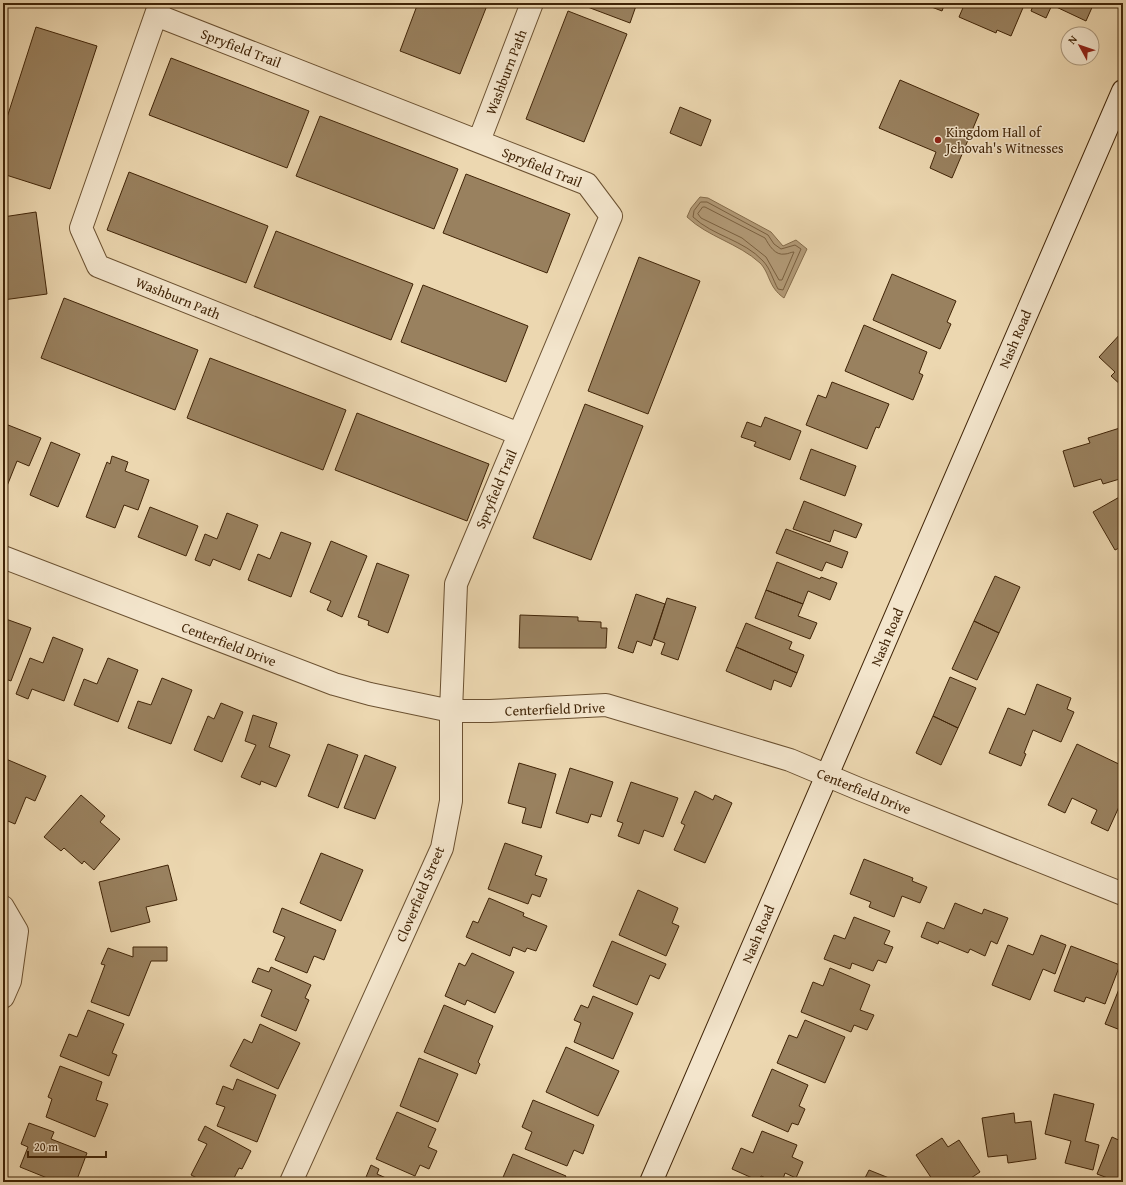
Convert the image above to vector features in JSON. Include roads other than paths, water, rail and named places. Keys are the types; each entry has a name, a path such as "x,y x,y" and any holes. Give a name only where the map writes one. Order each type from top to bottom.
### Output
{"street":[{"name":"Washburn Path","path":"479,141 532,3"},
{"name":"Washburn Path","path":"158,9 81,228 98,266 519,434"},
{"name":"Spryfield Trail","path":"158,9 587,184 611,216 456,584"},
{"name":"Nash Road","path":"651,1182 1123,91"},
{"name":"Centerfield Drive","path":"3,557 334,684 370,694 451,711 490,711 606,705 790,760 1123,894"},
{"name":"Cloverfield Street","path":"291,1182 442,848 451,800 451,711 456,584"},
{"path":"3,907 17,931 10,981 3,997"}],"water":[{"path":"700,197 708,198 771,232 783,246 796,240 807,249 784,298 772,285 766,271 760,263 742,250 704,230 687,217 691,208"}],"place":[{"name":"Kingdom Hall of Jehovah's Witnesses","path":"938,140"}]}
